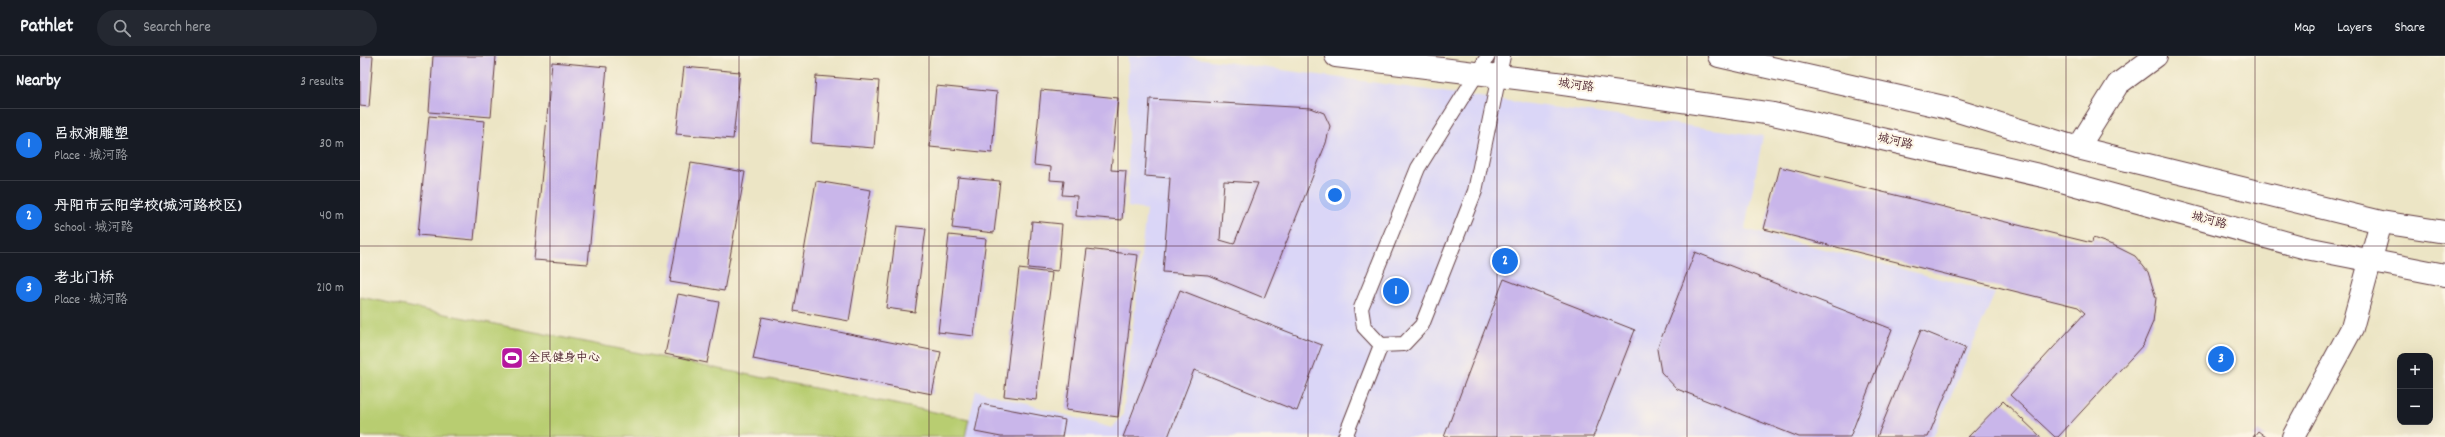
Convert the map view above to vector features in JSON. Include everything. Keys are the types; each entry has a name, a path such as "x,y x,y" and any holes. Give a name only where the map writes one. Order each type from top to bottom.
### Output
{"main road":[{"name":"城河路","path":"1336,56 1501,66 1773,114 2043,176 2306,248 2445,275"},
{"path":"1719,56 1948,108 2078,148 2381,222 2445,232"},
{"path":"2078,148 2118,84 2156,56"},
{"path":"2293,437 2352,328 2381,222"}],"lane":[{"path":"1482,65 1418,168 1361,308 1364,327 1381,345 1404,344 1422,325 1475,191 1501,66"},
{"path":"1345,437 1381,345"}],"shaded area":[{"path":"1128,56 1181,56 1763,136 1745,229 1995,293 1933,437 965,437 976,390 1112,428 1123,415 1146,210 1128,207"}],"green space":[{"name":"全民健身中心","path":"360,297 969,419 965,437 360,437"}],"building":[{"path":"360,56 373,56 369,107 360,106"},
{"path":"433,56 496,56 491,117 429,112"},
{"path":"552,62 607,67 588,264 534,260"},
{"path":"684,67 740,72 733,139 676,134"},
{"path":"816,76 879,81 874,148 811,143"},
{"path":"936,86 997,92 992,153 930,147"},
{"path":"1041,90 1118,98 1111,170 1126,171 1122,220 1076,216 1077,196 1062,195 1064,181 1050,180 1051,167 1034,165"},
{"path":"1150,99 1311,108 1324,113 1330,126 1326,143 1264,298 1208,275 1163,272 1170,178 1145,176","holes":["1224,181 1258,183 1234,244 1220,240"]},
{"path":"429,116 485,121 474,240 418,235"},
{"path":"691,163 745,172 724,291 670,282"},
{"path":"1780,167 2092,243 2093,238 2115,246 2135,256 2148,272 2156,298 2153,322 2143,345 2058,437 2055,437 2010,395 2085,313 2078,307 1764,229"},
{"path":"958,177 1000,181 994,233 952,228"},
{"path":"816,181 871,190 849,321 794,311"},
{"path":"1032,221 1062,224 1058,271 1028,268"},
{"path":"897,226 926,229 915,312 886,308"},
{"path":"949,235 986,239 974,336 938,332"},
{"path":"1087,249 1138,255 1118,417 1066,410"},
{"path":"1695,252 1892,329 1850,437 1799,437 1677,389 1661,372 1657,349"},
{"path":"1019,269 1052,273 1036,400 1004,396"},
{"path":"1504,279 1635,330 1593,437 1444,437"},
{"path":"1180,290 1322,345 1297,411 1194,370 1168,437 1123,437"},
{"path":"678,294 719,302 707,363 665,354"},
{"path":"762,317 941,352 932,394 753,359"},
{"path":"1921,330 1965,348 1928,437 1877,437"},
{"path":"2003,401 2041,437 1968,437"},
{"path":"981,404 1065,420 1062,437 1001,437 975,432"},
{"path":"2258,431 2266,437 2253,437"}],"place":[{"name":"丹阳市云阳学校(城河路校区)","path":"1505,261"},
{"name":"吕叔湘雕塑","path":"1396,291"},
{"name":"全民健身中心","path":"512,358"},
{"name":"老北门桥","path":"2221,359"}]}
